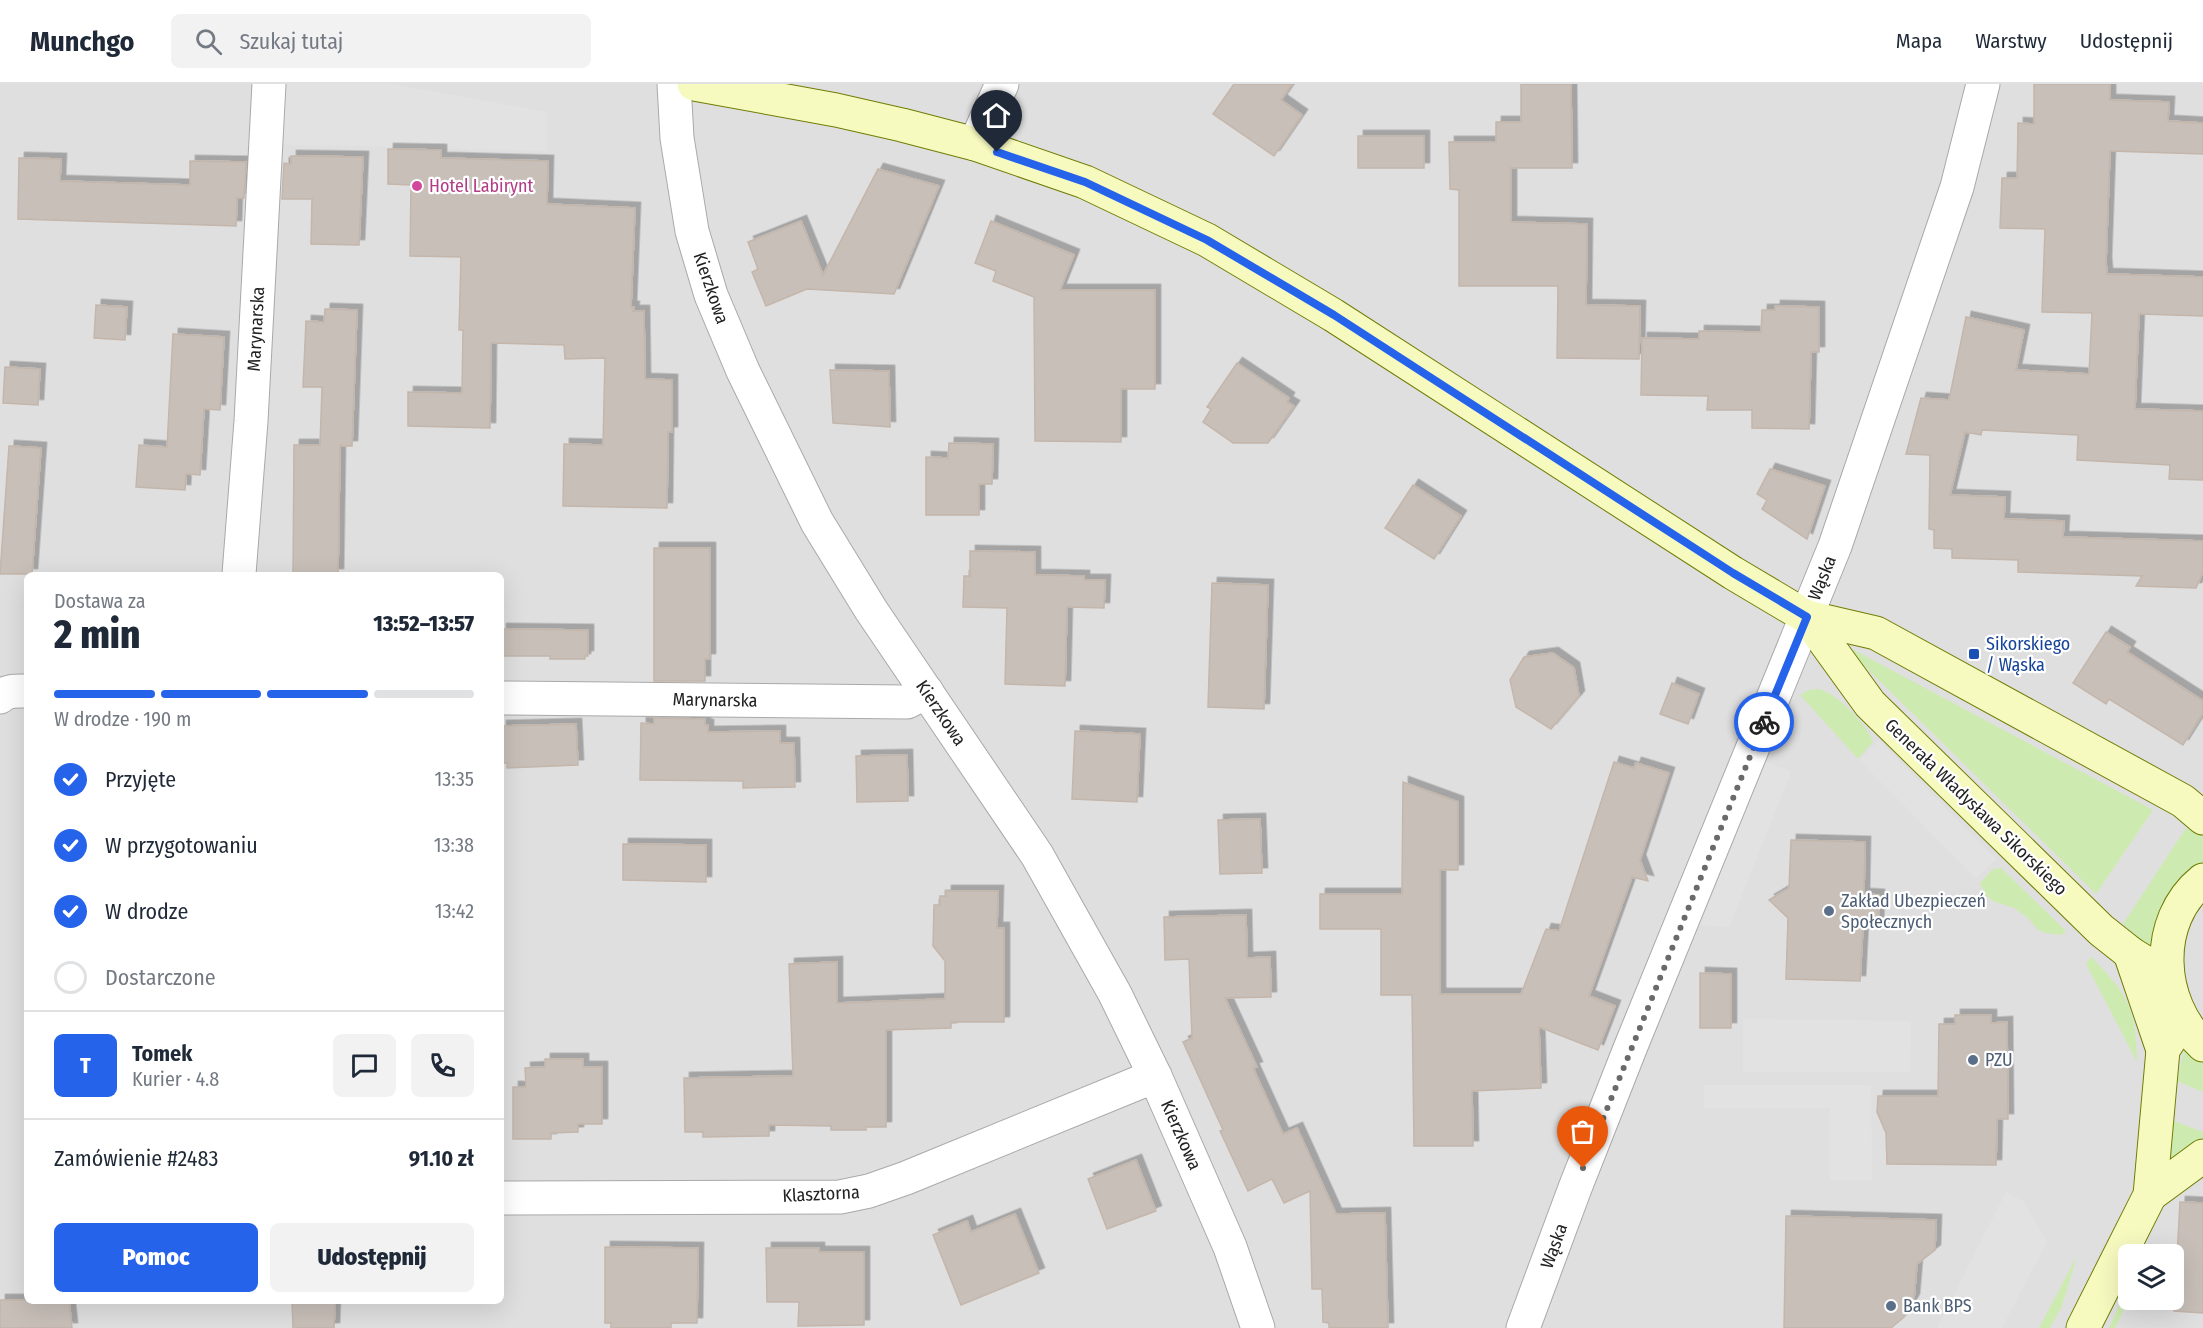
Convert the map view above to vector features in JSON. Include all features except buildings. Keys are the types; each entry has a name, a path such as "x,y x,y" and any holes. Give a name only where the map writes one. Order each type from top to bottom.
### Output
{"street":[{"name":"Marynarska","path":"239,572 251,420 269,84"},
{"name":"Kierzkowa","path":"675,84 677,138 692,231 711,295 738,360 817,522 871,610 1037,855 1115,994 1155,1076 1230,1247 1258,1328"},
{"name":"Generała Władysława Sikorskiego","path":"694,84 903,124 975,144 1085,182 1207,240 1334,315 1723,567 1807,617 1876,633 2183,801 2201,814"},
{"path":"975,144 1002,84"},
{"name":"Wąska","path":"1523,1328 1635,1035 1835,546 1957,187 1983,84"},
{"name":"Generała Władysława Sikorskiego","path":"1807,617 1870,704 2101,930 2130,953 2167,976"},
{"path":"0,698 13,690 24,691"},
{"name":"Marynarska","path":"504,698 907,702 927,692"},
{"path":"2203,880 2184,903 2172,926 2167,951 2167,976 2172,999 2182,1020 2203,1045"},
{"path":"2083,1328 2150,1194 2163,1050 2130,953"},
{"path":"2163,1050 2182,1020"},
{"name":"Klasztorna","path":"504,1198 840,1197 868,1191 906,1178 1155,1076"},
{"path":"2150,1194 2203,1156"}],"shaded area":[{"path":"0,84 2203,84 2203,1328 0,1328"},
{"path":"270,84 393,84 547,112 546,151 265,144"},
{"path":"1879,740 1996,859 1976,879 1859,760"},
{"path":"1766,761 1791,772 1729,927 1700,925"},
{"path":"1743,1019 1911,1021 1910,1072 1743,1072"},
{"path":"1704,1085 1871,1085 1872,1180 1830,1180 1830,1108 1704,1108"},
{"path":"2006,1192 2023,1201 2047,1242 2002,1328 1937,1328"}],"green space":[{"path":"1841,643 2153,810 2096,894"},
{"path":"1819,689 1843,703 1858,719 1873,742 1858,759 1800,695 1809,690"},
{"path":"2186,828 2203,836 2203,869 2151,950 2123,924"},
{"path":"2001,868 2066,931 2061,935 2045,933 2037,929 2028,918 2014,908 1993,901 1985,895 1980,883 1993,869"},
{"path":"2091,957 2114,982 2128,1003 2135,1028 2137,1062 2086,964"},
{"path":"2185,1045 2203,1060 2203,1092 2177,1081"},
{"path":"2169,1119 2203,1132 2203,1143 2160,1179"},
{"path":"2077,1256 2062,1306 2050,1328 2039,1328"},
{"path":"2118,1308 2118,1310 2124,1310 2115,1328 2109,1328"}],"way so far":[{"path":"1583,1168 1764,722"}],"place":[{"name":"Hotel Labirynt","path":"417,186"},
{"name":"Sikorskiego / Wąska","path":"1974,654"},
{"name":"Zakład Ubezpieczeń Społecznych","path":"1829,911"},
{"name":"PZU","path":"1973,1060"},
{"name":"Bank BPS","path":"1891,1306"}],"route":[{"path":"997,152 1085,182 1207,240 1334,315 1733,573 1807,617 1764,722"}]}
